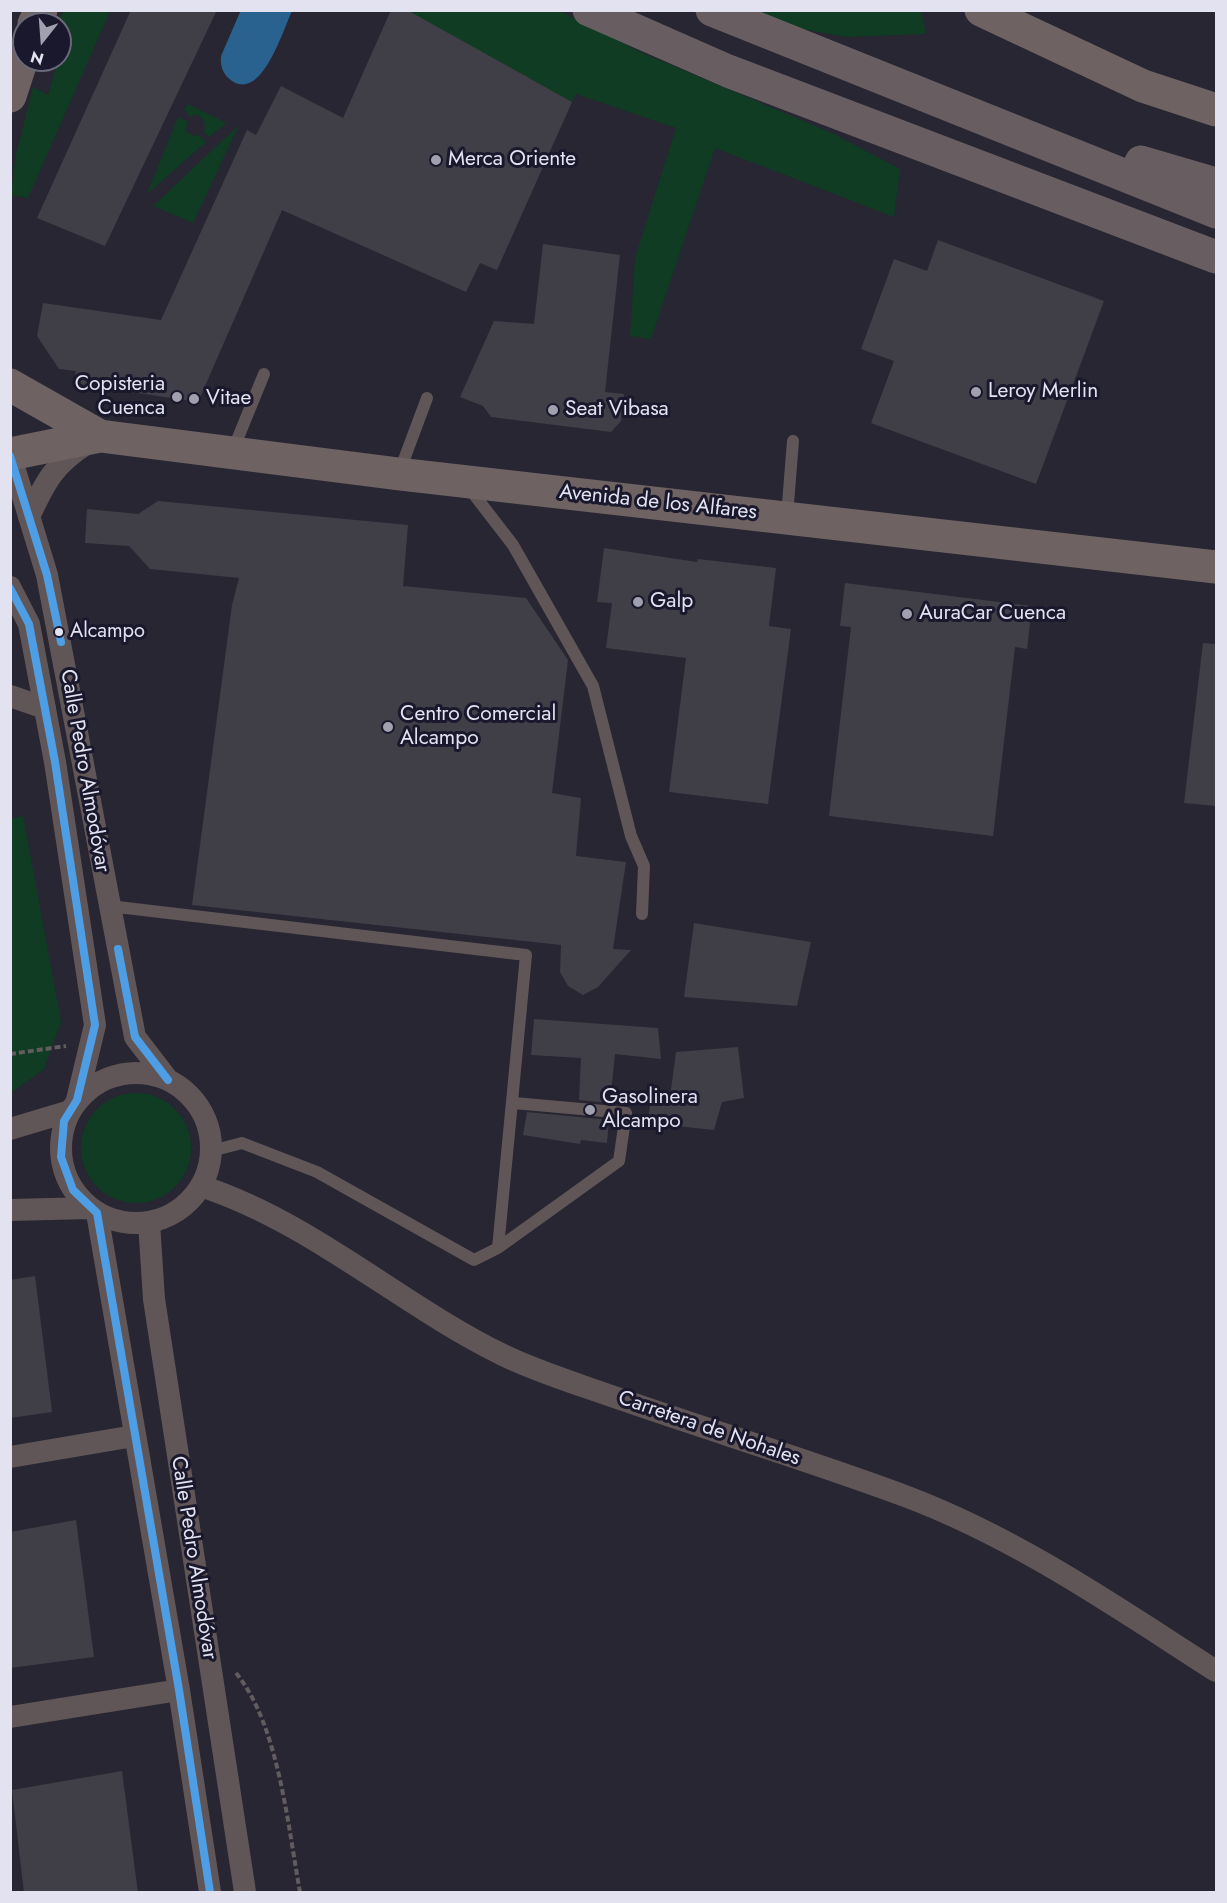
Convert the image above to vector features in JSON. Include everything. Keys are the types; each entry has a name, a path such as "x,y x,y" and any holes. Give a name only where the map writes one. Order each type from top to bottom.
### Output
{"highway":[{"path":"588,10 728,71 1216,258"},
{"path":"712,10 1216,212"},
{"path":"935,100 1216,184"}],"street":[{"path":"981,10 1143,86 1216,110"},
{"path":"10,96 18,72"},
{"path":"10,385 100,436"},
{"path":"10,454 100,436"},
{"path":"29,517 45,482 55,468 100,436"},
{"name":"Avenida de los Alfares","path":"100,436 465,482 1216,567"},
{"name":"Calle Pedro Almodóvar","path":"10,454 47,575 135,1037 168,1080"},
{"name":"Calle Pedro Almodóvar","path":"10,587 29,624 45,708 95,1025 74,1105"},
{"path":"10,696 45,708"},
{"path":"10,1210 93,1210 122,1222 149,1223 179,1210 201,1186 211,1151 208,1126 200,1109 189,1094 168,1080 144,1073 119,1074 96,1083 74,1105 61,1133 63,1169 73,1190 93,1210"},
{"path":"10,1130 74,1105"},
{"name":"Carretera de Nohales","path":"201,1186 232,1196 291,1225 349,1259 457,1330 503,1355 642,1407 904,1496 977,1527 1092,1591 1216,1671"},
{"name":"Calle Pedro Almodóvar","path":"93,1210 117,1320 134,1436 179,1690 210,1893"},
{"name":"Calle Pedro Almodóvar","path":"149,1223 156,1311 244,1893"},
{"path":"10,1457 134,1436"},
{"path":"10,1717 179,1690"}],"lane":[{"path":"231,454 264,374"},
{"path":"399,474 427,398"},
{"path":"787,517 793,441"},
{"path":"465,482 513,546 593,686 631,836 644,866 642,914"},
{"path":"109,906 526,955 514,1103 498,1248"},
{"path":"211,1151 242,1143 317,1172 474,1260 498,1248 619,1161 626,1113 514,1103"}],"path":[{"path":"10,1054 90,1043"},
{"path":"235,1671 265,1725 280,1785 300,1893"}],"green space":[{"path":"64,10 110,11 28,198 11,195 16,154 33,87 48,95 55,72 72,72 72,12 63,12"},
{"path":"407,11 560,11 638,51 834,134 900,169 894,217 715,148 651,339 630,336 635,258 676,128 576,94 572,102"},
{"path":"747,11 921,11 926,34 847,37 780,25"},
{"path":"188,104 227,123 209,137 204,133 205,124 202,118 197,114 190,117 184,109"},
{"path":"178,117 187,121 186,131 194,136 199,135 206,142 147,194"},
{"path":"239,125 193,223 153,206"},
{"path":"23,816 61,1022 44,1069 11,1093 10,819"},
{"path":"136,1093 157,1097 175,1109 187,1127 191,1148 187,1169 175,1187 157,1199 136,1203 115,1199 97,1187 85,1169 81,1148 85,1127 97,1109 115,1097"}],"water":[{"path":"241,10 292,11 270,61 253,81 243,85 226,76 221,60"}],"building":[{"path":"131,10 217,10 105,246 37,218"},
{"path":"391,10 407,10 572,102 497,270 480,263 466,292 282,210 198,402 84,385 74,381 76,371 59,369 37,336 43,303 161,320 247,130 256,135 281,86 343,118"},
{"name":"Leroy Merlin","path":"938,240 1104,301 1036,484 871,423 894,361 861,349 894,259 927,271"},
{"path":"543,244 620,255 605,392 624,394 621,421 611,432 491,417 483,406 460,397 494,321 534,324"},
{"name":"Centro Comercial Alcampo","path":"158,501 408,525 403,586 526,598 568,660 552,793 581,798 576,856 626,862 613,949 631,950 598,987 583,995 568,986 560,972 561,945 192,905 232,605 239,578 150,569 129,546 85,543 87,509 138,514"},
{"path":"604,548 697,562 698,559 776,568 769,626 791,629 768,804 669,792 686,658 606,648 612,603 597,602"},
{"path":"845,583 1032,606 1027,649 1015,647 993,836 829,816 851,627 840,626"},
{"path":"1203,643 1216,644 1216,806 1184,803"},
{"path":"694,923 811,942 797,1006 684,997"},
{"path":"534,1019 658,1028 661,1059 615,1054 610,1103 579,1100 581,1058 531,1055"},
{"path":"738,1047 744,1098 722,1102 714,1130 648,1123 651,1097 670,1097 676,1052"},
{"path":"527,1112 609,1120 607,1143 581,1140 580,1144 523,1135"},
{"path":"35,1276 52,1412 10,1418 10,1280"},
{"path":"76,1520 94,1657 10,1668 10,1532"},
{"path":"122,1771 138,1893 24,1893 12,1790"}],"transit line":[{"path":"10,456 47,575 61,642"},
{"path":"10,588 29,624 55,762 95,1025 77,1100 64,1121 61,1157 73,1190 97,1213 179,1690 210,1892"},
{"path":"118,949 135,1037 168,1080"}],"place":[{"name":"Merca Oriente","path":"436,160"},
{"name":"Leroy Merlin","path":"976,392"},
{"name":"Copisteria Cuenca","path":"177,397"},
{"name":"Vitae","path":"194,399"},
{"name":"Seat Vibasa","path":"553,410"},
{"name":"Galp","path":"638,602"},
{"name":"AuraCar Cuenca","path":"907,614"},
{"name":"Alcampo","path":"59,632"},
{"name":"Centro Comercial Alcampo","path":"388,727"},
{"name":"Gasolinera Alcampo","path":"590,1110"}]}
